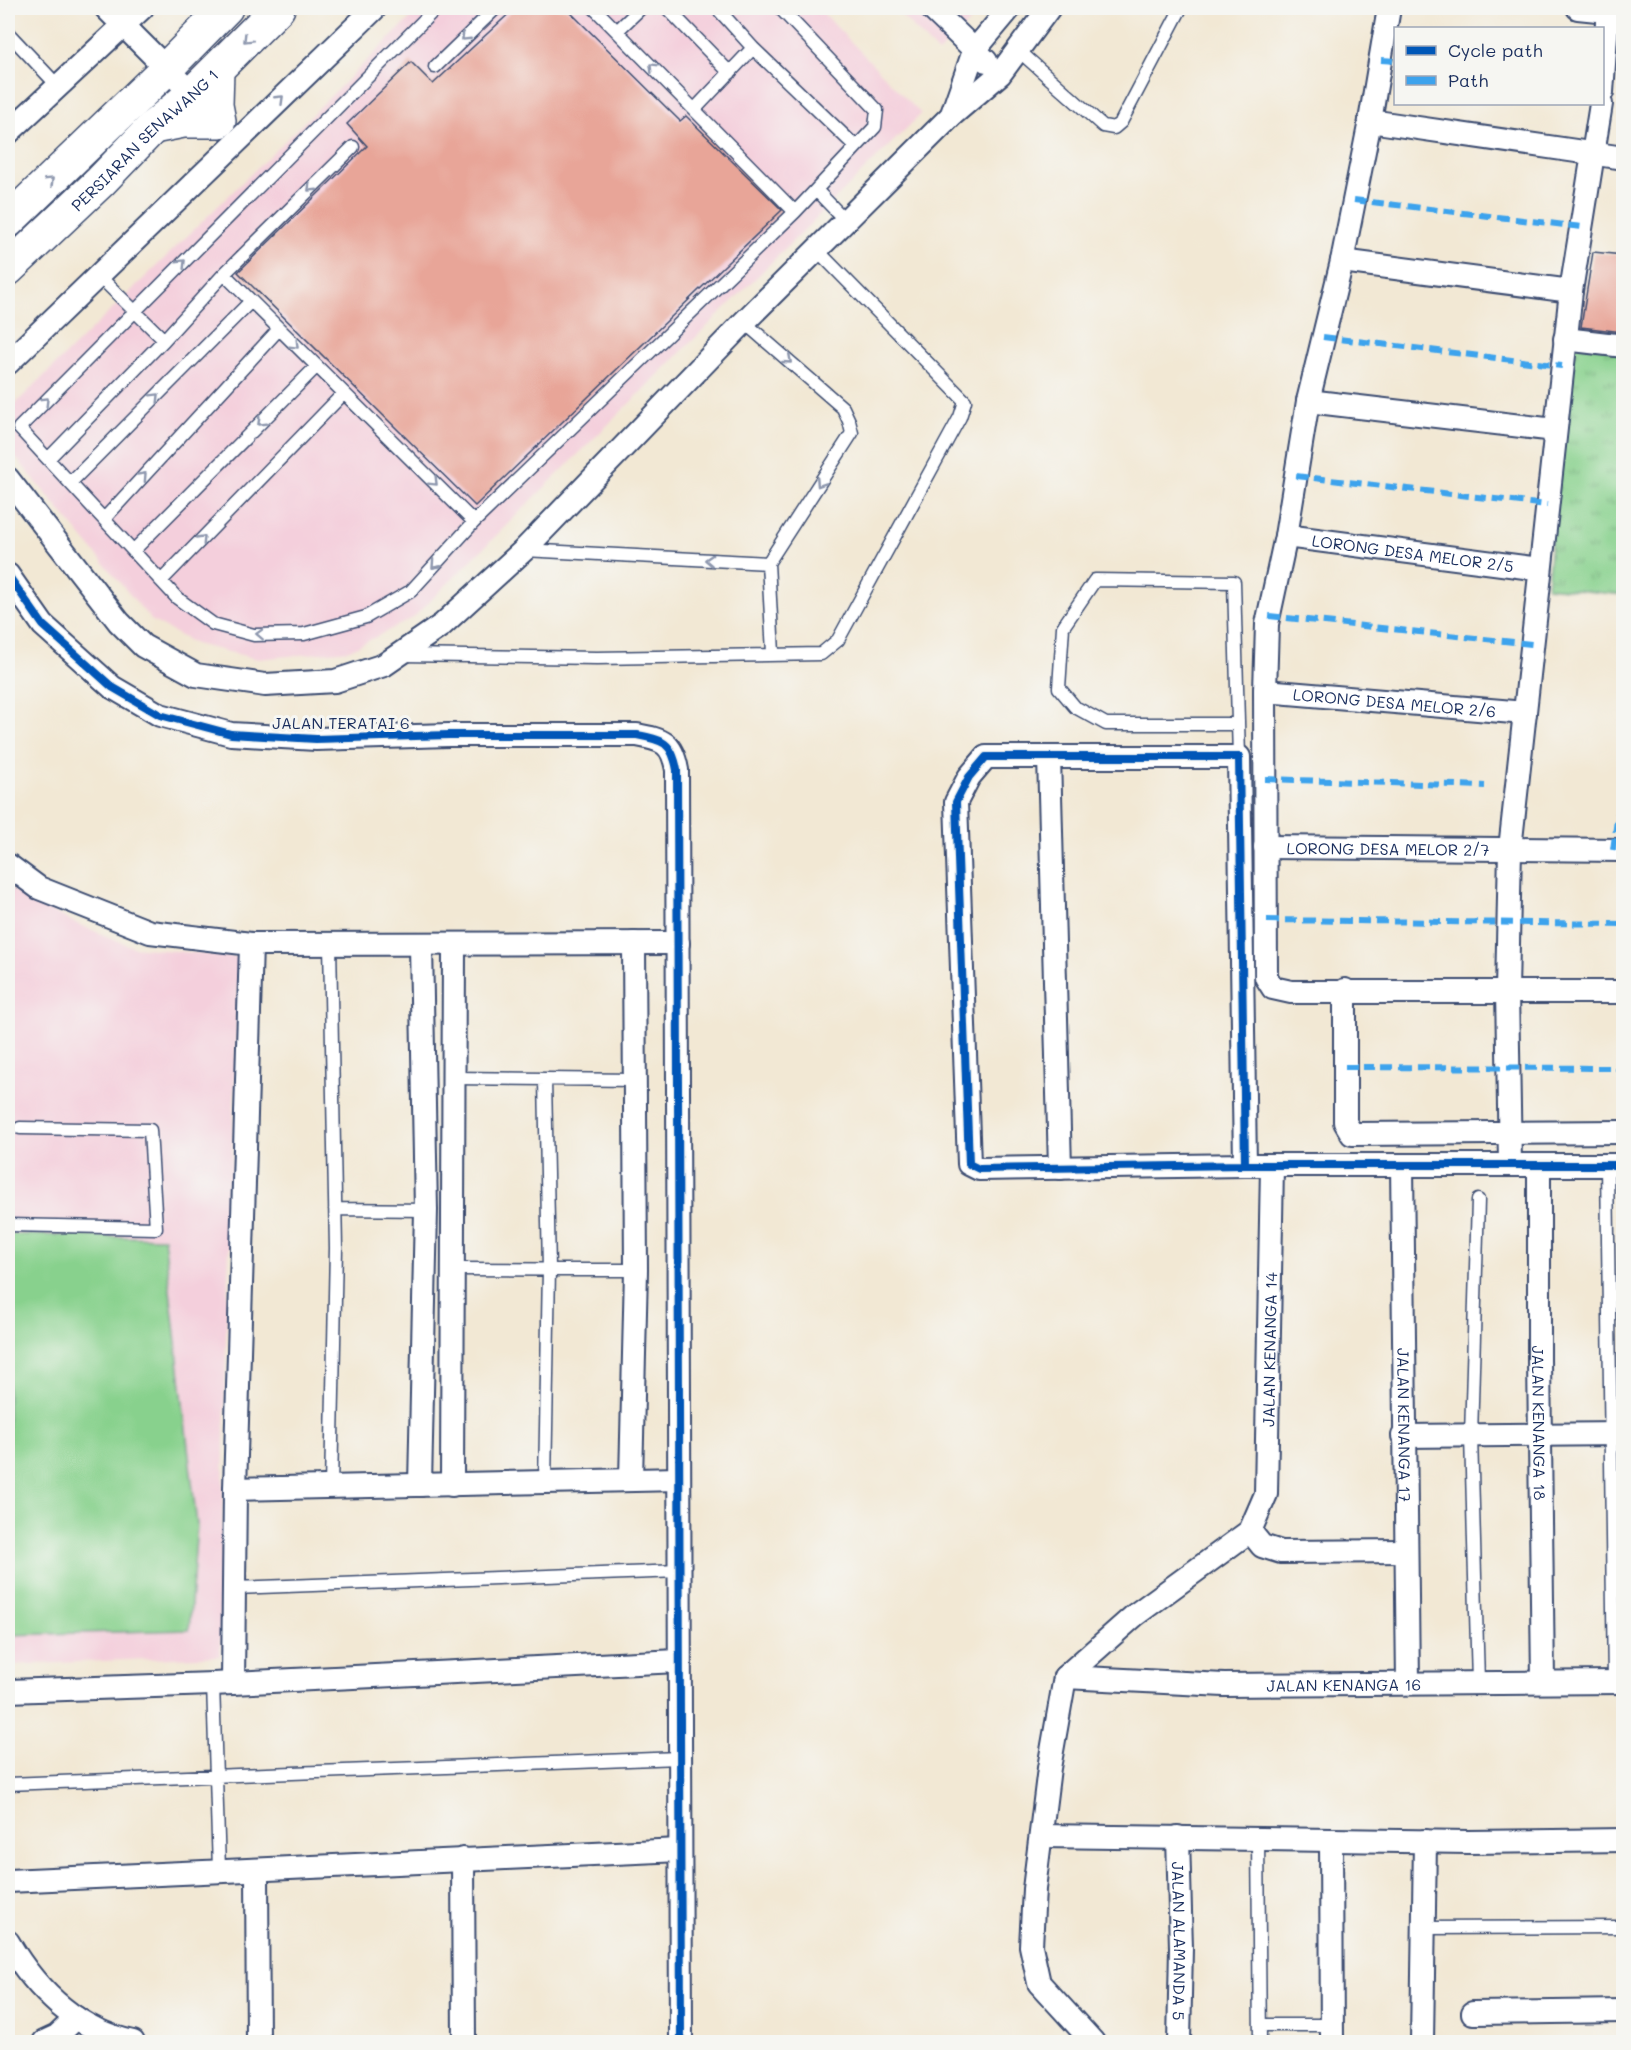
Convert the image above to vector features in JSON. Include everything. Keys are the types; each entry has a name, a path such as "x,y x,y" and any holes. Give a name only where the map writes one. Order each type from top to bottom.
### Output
{"main road":[{"path":"8,221 226,8"},
{"name":"PERSIARAN SENAWANG 1","path":"8,269 99,182 153,126 217,70 278,8"},
{"path":"217,70 216,105 229,131"},
{"path":"153,126 183,121 229,131"}],"street":[{"path":"106,8 229,131"},
{"path":"8,133 142,8"},
{"path":"8,363 98,275 229,131 375,8"},
{"path":"931,8 1000,74"},
{"path":"952,115 974,51 1010,8"},
{"path":"8,482 118,622 143,646 196,675 265,685 335,681 384,665 442,625 524,550 744,322 952,115 1000,74 1049,8"},
{"path":"1389,8 1370,121 1342,261 1308,401 1286,536 1267,624 1265,691 1266,977 1273,988 1291,992 1345,990 1623,992"},
{"path":"1578,8 1607,9 1604,59"},
{"path":"1510,1164 1507,992 1510,849 1565,339 1601,105"},
{"path":"1370,121 1623,158"},
{"path":"1342,261 1571,291"},
{"path":"1565,339 1623,346"},
{"path":"1308,401 1555,430"},
{"name":"LORONG DESA MELOR 2/5","path":"1286,536 1540,569"},
{"name":"JALAN TERATAI 6","path":"8,575 44,625 112,687 160,715 231,734 316,739 449,735 637,735 660,740 674,752 678,770 678,943"},
{"name":"LORONG DESA MELOR 2/6","path":"1265,691 1525,713"},
{"path":"1245,1165 1239,757 986,757 964,785 956,802 969,1164 979,1170 1245,1165 1615,1165"},
{"path":"1049,757 1060,1168"},
{"name":"LORONG DESA MELOR 2/7","path":"1265,846 1623,850"},
{"path":"8,865 39,888 150,932 251,944 678,943 680,1570 678,1661 681,2043"},
{"path":"631,1479 636,1270 634,943"},
{"path":"223,1683 234,1588 251,944"},
{"path":"420,1485 426,1210 421,945"},
{"path":"452,1485 454,945"},
{"path":"1345,990 1345,1122 1352,1134 1510,1131 1623,1132"},
{"name":"JALAN KENANGA 17","path":"1402,1165 1403,1436 1408,1683"},
{"name":"JALAN KENANGA 18","path":"1539,1165 1539,1435 1543,1682"},
{"name":"JALAN KENANGA 14","path":"1250,1531 1266,1494 1272,1166"},
{"path":"1403,1436 1617,1435"},
{"path":"235,1489 679,1479"},
{"path":"1093,2043 1039,1983 1031,1946 1041,1836 1065,1677 1135,1615 1250,1531 1262,1546 1281,1552 1326,1554 1406,1551"},
{"path":"8,1691 678,1661"},
{"name":"JALAN KENANGA 16","path":"1065,1677 1224,1685 1619,1682"},
{"path":"1041,1836 1425,1841 1623,1840"},
{"name":"JALAN ALAMANDA 5","path":"1178,1838 1181,1948 1179,2043"},
{"path":"1330,1840 1332,2034"},
{"path":"1422,2043 1425,1841"},
{"path":"8,1881 219,1869 257,1871 680,1850"},
{"path":"463,1859 464,2043"},
{"path":"257,1871 258,2043"},
{"path":"8,1942 48,1997 76,2018 133,2043"},
{"path":"1473,2013 1623,2011"},
{"path":"44,2043 57,2036 76,2018"}],"lane":[{"path":"436,8 19,428 177,598 213,624 254,635 304,634 366,617 411,591 474,522 795,212 875,127 877,110 780,8"},
{"path":"435,67 496,8"},
{"path":"594,8 795,212"},
{"path":"617,32 642,8"},
{"path":"667,8 730,73"},
{"path":"717,8 753,48 856,147"},
{"path":"1018,50 1103,126 1114,128 1121,122 1181,8"},
{"path":"8,33 57,85"},
{"path":"695,109 753,48"},
{"path":"48,459 164,340 224,274 353,147"},
{"path":"816,190 846,221"},
{"path":"400,654 597,658 773,653 821,654 838,640 965,405 965,401 817,250"},
{"path":"224,274 474,522"},
{"path":"98,275 164,340"},
{"path":"70,483 250,301"},
{"path":"744,322 843,408 852,433 768,563 773,653"},
{"path":"104,519 279,329"},
{"path":"133,551 317,366"},
{"path":"162,581 344,393"},
{"path":"524,550 768,563"},
{"path":"1238,724 1106,724 1075,707 1059,688 1063,627 1095,580 1234,582 1239,757"},
{"path":"330,944 335,1209 331,1488"},
{"path":"455,1078 634,1080"},
{"path":"544,1482 549,1269 545,1080"},
{"path":"8,1225 156,1228 150,1130 20,1128"},
{"path":"1615,1165 1619,1682"},
{"path":"1478,1200 1471,1436 1478,1682"},
{"path":"335,1209 426,1210"},
{"path":"453,1269 636,1270"},
{"path":"234,1588 680,1570"},
{"path":"219,1869 216,1776 223,1683"},
{"path":"8,1784 679,1758"},
{"path":"1258,1839 1260,2043"},
{"path":"1422,1928 1623,1927"},
{"path":"1260,2025 1332,2034"}],"shaded area":[{"path":"421,8 818,8 921,114 413,618 350,650 258,659 195,644 151,620 8,448 8,411"},
{"path":"894,8 963,8 973,19 938,53"},
{"path":"8,887 68,920 133,947 239,957 226,1336 220,1656 8,1665"}],"green space":[{"path":"1569,344 1623,350 1623,595 1547,587"},
{"path":"8,1234 164,1238 197,1525 189,1630 8,1635"}],"building":[{"path":"515,8 566,8 680,121 686,116 782,210 475,506 238,272 367,146 347,124 411,62 433,84"},
{"path":"1593,252 1623,255 1623,332 1581,327"}],"marked path":[{"path":"1381,60 1394,61"},
{"path":"1354,200 1582,227"},
{"path":"1323,337 1562,366"},
{"path":"1296,476 1547,505"},
{"path":"1269,616 1532,644"},
{"path":"1613,850 1624,767"},
{"path":"1265,779 1485,786"},
{"path":"1267,920 1624,924"},
{"path":"1345,1067 1624,1068"}],"cycle path":[{"path":"8,575 43,625 112,687 160,715 231,734 316,739 449,735 637,735 660,741 672,753 677,770 681,2042"},
{"path":"1245,1165 1239,757 986,757 969,777 956,802 969,1164 979,1169 1245,1165 1624,1165"}]}
